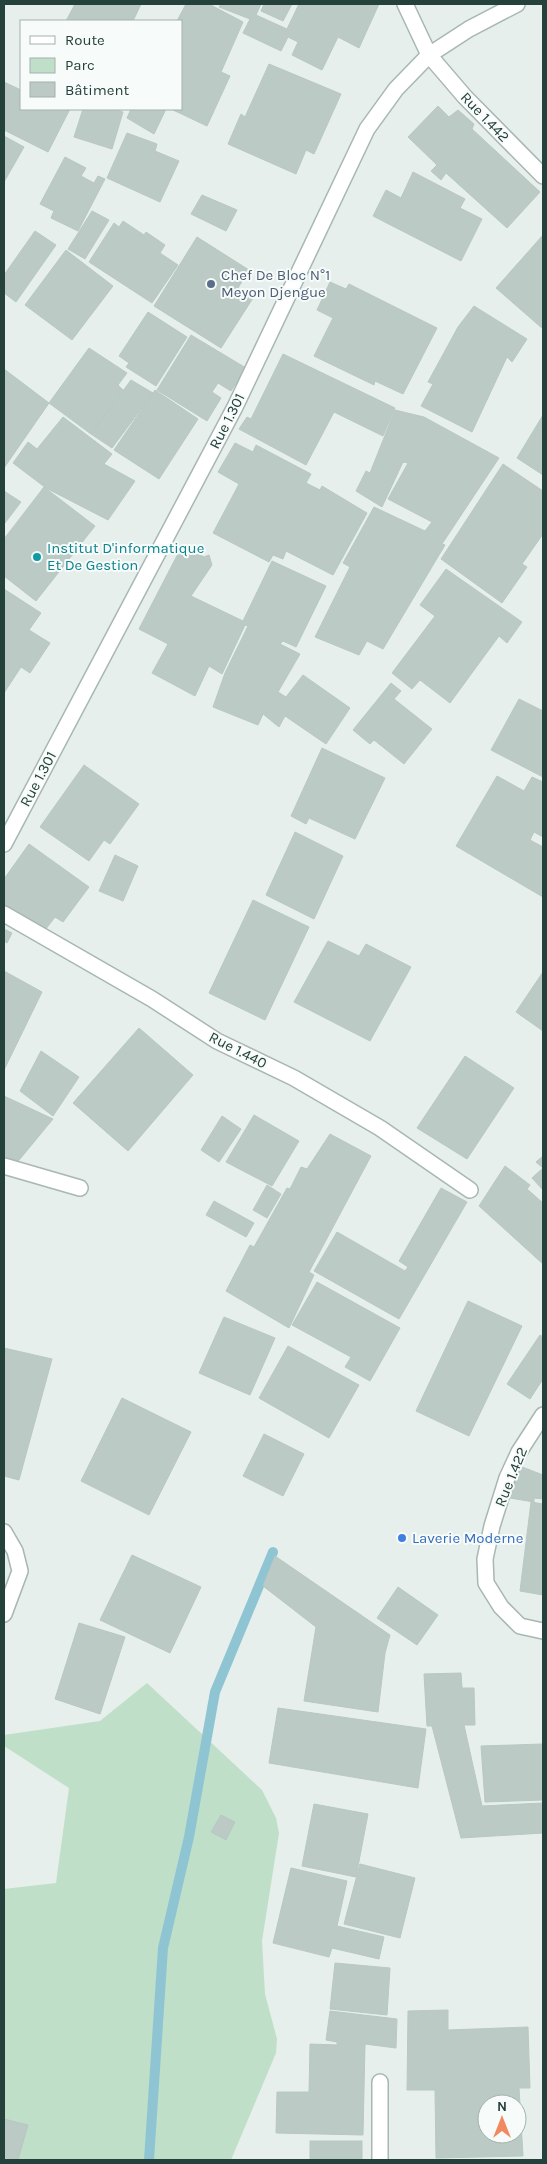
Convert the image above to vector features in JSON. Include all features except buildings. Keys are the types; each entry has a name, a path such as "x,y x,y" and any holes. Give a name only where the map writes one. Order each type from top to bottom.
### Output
{"street":[{"path":"405,4 429,56"},
{"name":"Rue 1.301","path":"4,844 235,407 367,129 396,90 429,56 469,29 517,4"},
{"name":"Rue 1.442","path":"429,56 465,97 543,176"},
{"name":"Rue 1.440","path":"4,914 152,999 217,1041 294,1078 380,1128 470,1190"},
{"path":"4,1166 80,1188"},
{"name":"Rue 1.422","path":"543,1415 519,1452 507,1478 492,1526 485,1559 486,1583 501,1607 520,1626 543,1631"},
{"path":"4,1532 15,1551 20,1571 4,1614"},
{"path":"380,2082 380,2160"}],"green space":[{"path":"147,1683 262,1790 276,1818 279,1833 262,1941 265,1994 277,2039 276,2053 231,2160 4,2160 4,1889 56,1883 69,1788 4,1746 4,1735 100,1721"}],"waterway":[{"path":"149,2160 163,1948 189,1837 215,1692 273,1552"}],"place":[{"name":"Chef De Bloc N°1 Meyon Djengue","path":"211,284"},
{"name":"Institut D'informatique Et De Gestion","path":"37,557"},
{"name":"Laverie Moderne","path":"402,1538"}]}
